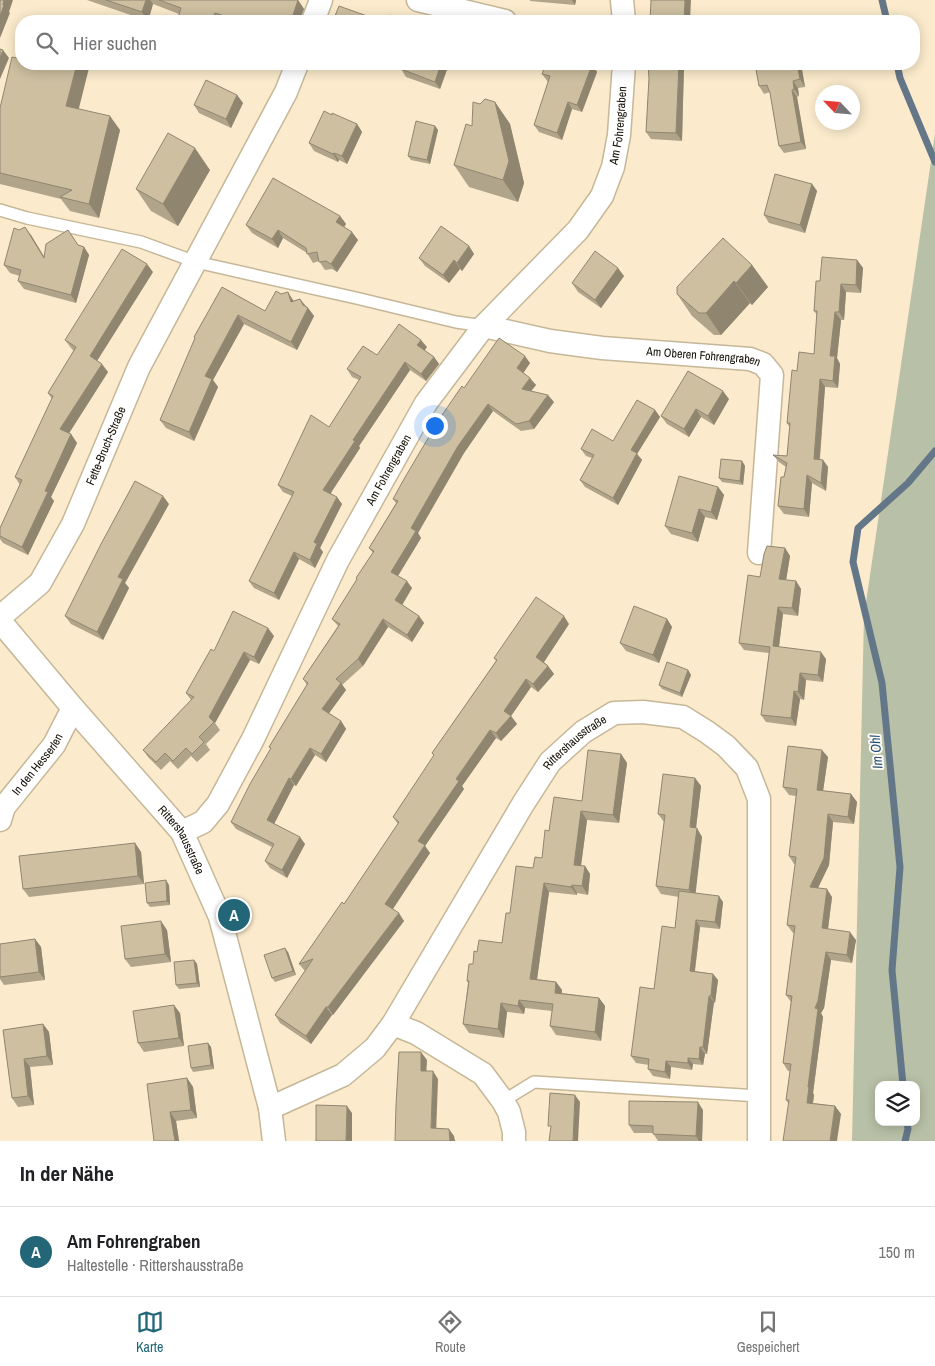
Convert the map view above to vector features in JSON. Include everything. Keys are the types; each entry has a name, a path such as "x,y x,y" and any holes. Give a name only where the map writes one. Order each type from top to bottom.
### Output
{"street":[{"path":"315,15 321,0"},
{"path":"418,0 480,15"},
{"path":"622,0 623,15"},
{"name":"Fette-Bruch-Straße","path":"0,619 40,583 73,524 139,368 286,92 295,70"},
{"name":"Am Fohrengraben","path":"182,832 203,822 218,804 253,739 338,560 426,403 484,326 578,230 602,196 613,167 619,135 624,70"},
{"name":"Am Oberen Fohrengraben","path":"484,326 550,341 602,348 750,359 763,364 772,375 759,553"},
{"name":"Rittershausstraße","path":"0,619 73,708 182,832 220,917 270,1108 274,1141"},
{"name":"In den Hesserlen","path":"0,820 4,807 54,745 73,708"},
{"name":"Rittershausstraße","path":"270,1108 344,1075 375,1048 393,1024 523,804 550,762 583,732 614,713 644,712 683,718 726,746 746,768 759,799 759,1141"},
{"path":"393,1024 416,1033 483,1074 510,1112 514,1141"}],"lane":[{"path":"0,210 27,218 141,242 196,262 456,322 484,326"},
{"path":"503,1101 534,1082 759,1096"}],"green space":[{"path":"935,134 935,1141 852,1141 864,616"}],"building":[{"path":"0,0 4,0 4,5 0,16"},
{"path":"106,0 146,0 142,12"},
{"path":"159,0 298,0 293,15 221,15 215,13 214,15 179,15 181,8"},
{"path":"651,0 685,0 684,15 650,15"},
{"path":"339,6 364,15 335,15"},
{"path":"12,57 15,58 15,70 75,70 66,106 110,116 89,204 60,197 72,190 0,173 0,108"},
{"path":"404,70 439,70 435,82"},
{"path":"544,70 590,70 577,105 568,102 557,133 534,125 550,76 542,74"},
{"path":"648,70 679,70 676,133 646,132"},
{"path":"756,70 798,70 800,79 793,81 794,89 792,90 801,142 779,146 770,93 767,85 759,86"},
{"path":"206,80 237,95 226,119 194,105"},
{"path":"485,99 495,102 509,161 503,180 454,165 466,124 472,126 473,102 480,104"},
{"path":"324,111 357,124 342,156 309,143"},
{"path":"416,121 435,126 427,160 408,156"},
{"path":"168,133 195,148 163,204 136,189"},
{"path":"775,174 812,184 800,225 764,215"},
{"path":"273,178 340,216 336,222 352,232 331,264 326,261 319,262 317,252 307,254 306,248 278,230 272,239 246,225"},
{"path":"441,226 469,246 457,263 454,260 443,275 419,258"},
{"path":"25,227 44,258 46,244 68,230 78,245 84,247 71,295 18,281 21,270 4,265 14,228 19,230"},
{"path":"723,238 752,265 736,283 734,281 706,313 699,313 677,294 677,287"},
{"path":"122,249 147,264 90,356 102,364 60,429 71,434 45,491 48,492 22,547 0,536 0,528 22,480 15,477 53,396 48,393 76,347 65,340"},
{"path":"595,251 618,268 595,300 572,283"},
{"path":"822,257 857,260 856,285 841,284 839,312 835,312 830,356 835,356 833,381 820,379 814,459 823,460 821,483 807,475 804,509 778,506 781,477 784,477 787,463 773,455 787,456 790,423 787,423 792,370 797,371 799,352 814,354 817,311 814,311 816,281 820,281"},
{"path":"222,287 265,311 276,291 281,294 288,292 291,302 300,299 303,305 308,308 291,342 238,315 205,376 212,379 189,432 160,420 194,337"},
{"path":"399,324 421,340 417,345 434,357 421,374 405,362 353,440 355,441 323,490 337,497 314,542 317,544 310,560 294,552 274,593 249,581 294,492 278,485 311,415 329,427 361,377 347,369 363,346 377,355"},
{"path":"499,338 525,356 517,368 530,378 522,389 548,395 529,421 516,424 488,404 458,446 411,528 416,531 391,572 407,581 395,600 419,616 407,635 383,619 358,659 336,679 341,683 322,709 341,721 321,754 310,748 291,779 289,778 267,820 300,837 282,870 265,861 274,844 231,822 271,748 269,747 308,683 303,679 340,624 332,619 374,551 369,548 398,501 393,499 404,479 440,418 462,386 464,388"},
{"path":"688,371 723,391 708,416 696,409 684,429 661,416"},
{"path":"637,400 655,410 631,450 637,453 613,498 580,480 594,455 581,449 592,429 613,441"},
{"path":"721,459 742,461 740,481 719,478"},
{"path":"679,476 718,487 711,512 699,509 692,533 665,526"},
{"path":"135,481 163,496 118,577 123,579 97,632 65,616"},
{"path":"767,546 785,548 779,579 796,581 792,608 778,607 773,646 821,652 818,675 800,673 798,692 794,691 791,718 761,715 770,647 739,643 748,575 760,577"},
{"path":"536,597 564,616 536,657 548,666 533,684 526,679 504,711 511,716 496,733 490,730 456,779 459,781 418,841 425,845 385,904 399,913 328,1007 326,1007 306,1036 275,1015 313,959 299,964 342,902 344,904 399,822 393,817 434,755 432,753 497,660 494,658"},
{"path":"634,606 667,619 653,655 620,643"},
{"path":"233,611 268,628 254,657 244,652 209,717 214,722 199,737 204,742 192,754 186,748 173,761 165,753 156,762 143,750 194,697 186,693 211,649 214,651"},
{"path":"667,662 688,670 680,693 659,685"},
{"path":"788,746 822,750 817,790 851,794 848,817 828,814 824,858 810,887 827,889 822,928 850,932 847,955 826,952 818,1001 815,1008 818,1009 807,1103 835,1106 830,1141 783,1141 789,1100 786,1100 791,1064 783,1063 792,996 786,995 795,926 787,925 796,857 789,856 797,789 783,787"},
{"path":"588,750 621,754 613,815 581,811 574,865 585,866 582,886 572,885 571,887 544,883 530,979 556,982 555,993 599,998 595,1032 550,1026 553,1004 519,1000 518,1006 501,1003 498,1029 463,1024 469,981 467,981 469,964 473,964 474,951 477,952 479,940 502,943 506,913 510,913 516,866 533,868 535,857 542,858 545,830 549,831 554,797 582,801"},
{"path":"663,774 695,778 690,827 697,828 689,890 656,886 665,815 658,814"},
{"path":"135,843 138,876 23,889 19,856"},
{"path":"166,880 167,901 147,903 145,883"},
{"path":"679,891 719,896 715,922 696,920 690,971 713,974 703,1047 700,1047 699,1059 688,1058 688,1063 666,1061 665,1072 648,1069 649,1059 631,1056 640,987 654,989 662,926 675,928"},
{"path":"161,921 165,954 125,959 121,926"},
{"path":"35,939 39,972 0,977 0,944"},
{"path":"285,948 293,971 272,978 264,955"},
{"path":"194,960 197,983 176,985 174,962"},
{"path":"174,1005 179,1038 138,1043 133,1011"},
{"path":"43,1024 47,1056 24,1059 28,1096 12,1098 3,1030"},
{"path":"208,1043 211,1065 191,1068 188,1046"},
{"path":"399,1052 421,1052 421,1071 433,1071 431,1128 449,1129 450,1141 395,1141"},
{"path":"187,1078 191,1110 170,1112 175,1141 154,1141 147,1084"},
{"path":"550,1093 575,1095 573,1141 549,1141 551,1126 548,1126"},
{"path":"629,1101 698,1102 696,1136 653,1134 653,1126 629,1125"},
{"path":"316,1105 347,1106 346,1141 316,1141"}],"waterway":[{"name":"Im Ohl","path":"882,0 886,15"},
{"name":"Im Ohl","path":"898,70 935,162"},
{"name":"Im Ohl","path":"903,1081 892,970 900,867 882,683 853,562 858,528 908,483 935,451"},
{"name":"Im Ohl","path":"905,1141 908,1126"}],"place":[{"name":"Am Fohrengraben","path":"234,915"}]}
